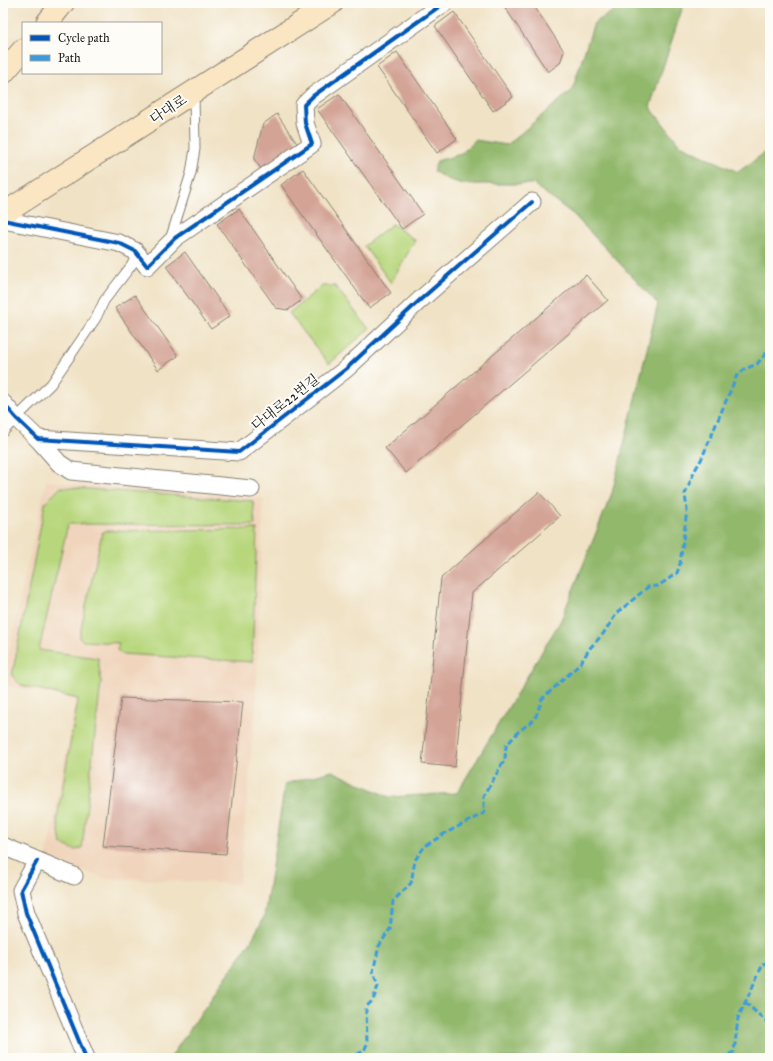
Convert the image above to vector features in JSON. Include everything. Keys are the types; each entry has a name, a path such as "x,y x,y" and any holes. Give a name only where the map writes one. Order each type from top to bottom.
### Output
{"main road":[{"path":"48,22 63,3"},
{"name":"다대로","path":"3,214 332,3"},
{"path":"3,73 22,51"}],"street":[{"path":"3,220 119,243 135,251 147,266 175,238 312,144 305,123 304,105 313,96 444,3"},
{"name":"다대로22번길","path":"38,439 239,452 346,369 420,300 532,202"},
{"path":"3,403 59,463 71,471 251,489"},
{"path":"3,846 74,876"},
{"path":"37,861 21,890 26,913 86,1058"}],"lane":[{"path":"168,245 192,167 195,149 194,92"},
{"path":"3,432 51,384 96,318 104,301 131,266 138,254"}],"shaded area":[{"path":"46,481 263,498 256,704 239,884 105,878 46,858 76,700 3,685 3,680"}],"green space":[{"path":"626,3 684,3 650,107 680,145 738,172 770,149 770,1058 170,1058 251,941 264,917 285,784 332,771 389,797 457,793 561,620 612,493 658,304 574,215 533,184 463,184 447,179 433,171 437,161 461,154 475,140 507,145 572,90 594,23"},
{"path":"392,224 415,240 391,283 364,246"},
{"path":"322,286 335,286 369,329 329,364 289,313"},
{"path":"61,487 253,501 255,525 68,524 39,650 98,658 101,682 82,848 75,850 61,844 57,819 78,699 21,685 12,676 45,503"},
{"path":"257,529 252,662 122,654 117,650 119,643 83,641 79,638 102,533 105,531"}],"building":[{"path":"502,3 532,3 564,51 560,63 548,72"},
{"path":"454,12 513,97 493,111 435,26"},
{"path":"397,52 457,139 437,153 377,67"},
{"path":"339,94 423,214 402,229 317,109"},
{"path":"277,114 298,145 262,170 254,159 263,124"},
{"path":"303,169 391,293 369,308 281,185"},
{"path":"239,209 302,300 288,310 276,308 217,224"},
{"path":"185,252 230,316 211,329 166,266"},
{"path":"586,275 608,300 406,473 385,448"},
{"path":"135,295 178,356 158,370 115,308"},
{"path":"539,492 560,516 472,593 455,767 422,764 441,578"},
{"path":"121,698 243,702 226,854 103,846"}],"marked path":[{"path":"349,1058 364,1051 367,1044 366,1007 373,1000 378,986 373,972 379,946 390,929 393,901 411,883 415,860 425,846 484,813 484,796 505,759 506,746 518,732 535,719 542,699 580,664 590,648 603,634 617,613 648,587 658,586 677,573 680,564 687,510 685,494 737,375 745,369 757,364 768,351 770,340"},
{"path":"721,1058 734,1052 738,1018 763,964 770,962"},
{"path":"745,1002 770,1025"}],"cycle path":[{"path":"3,220 119,243 135,251 147,266 175,238 312,144 305,123 304,105 313,96 444,3"},
{"path":"3,403 38,439 239,452 346,369 420,300 532,202"},
{"path":"37,861 21,890 26,913 86,1058"}]}
